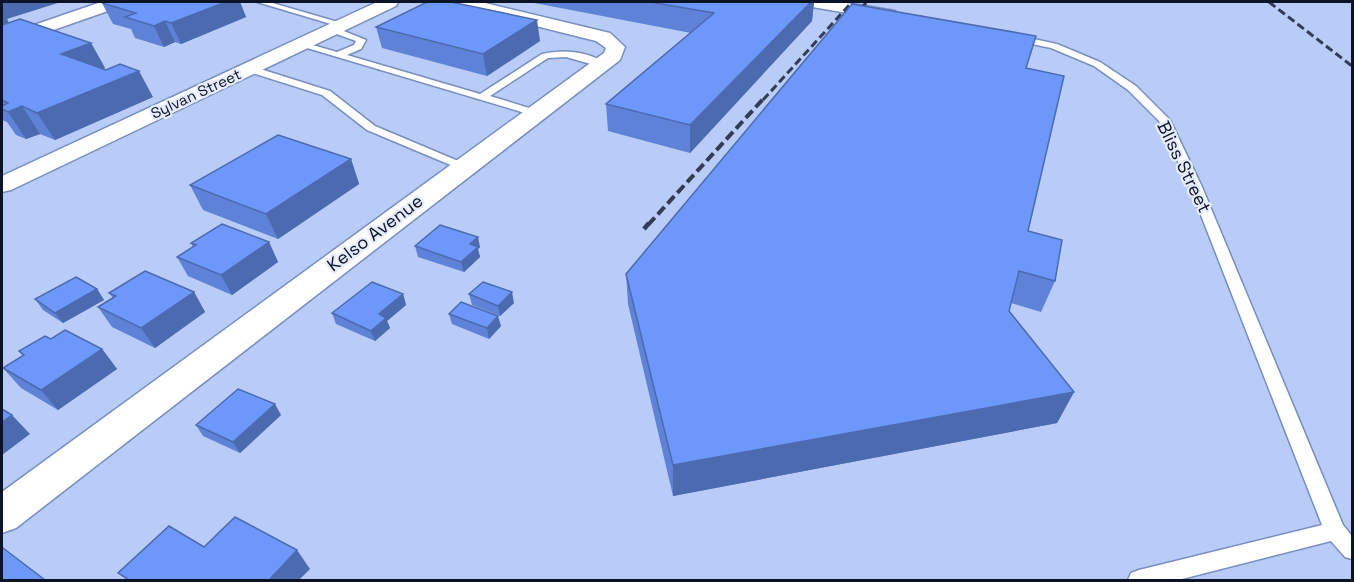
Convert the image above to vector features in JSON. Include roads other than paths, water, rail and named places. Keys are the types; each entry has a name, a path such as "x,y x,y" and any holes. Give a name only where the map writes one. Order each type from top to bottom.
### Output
{"street":[{"path":"2,42 116,2"},
{"name":"Sylvan Street","path":"2,185 390,2"},
{"name":"Kelso Avenue","path":"2,515 613,56 616,47 603,37 462,2"},
{"path":"812,2 904,18"}],"lane":[{"path":"261,2 339,27 361,40 358,47 339,55"},
{"name":"Bliss Street","path":"998,34 1054,46 1097,64 1132,88 1164,120 1196,187 1335,531 1353,550"},
{"path":"302,45 535,113"},
{"path":"482,97 545,56 555,53 566,53 601,64"},
{"path":"250,69 326,93 371,128 464,166"},
{"path":"1139,580 1335,531"}],"railway":[{"path":"763,100 852,2"},
{"path":"852,17 867,2"},
{"path":"1269,2 1352,66"},
{"path":"648,225 764,98"},
{"path":"644,229 649,223"}]}
